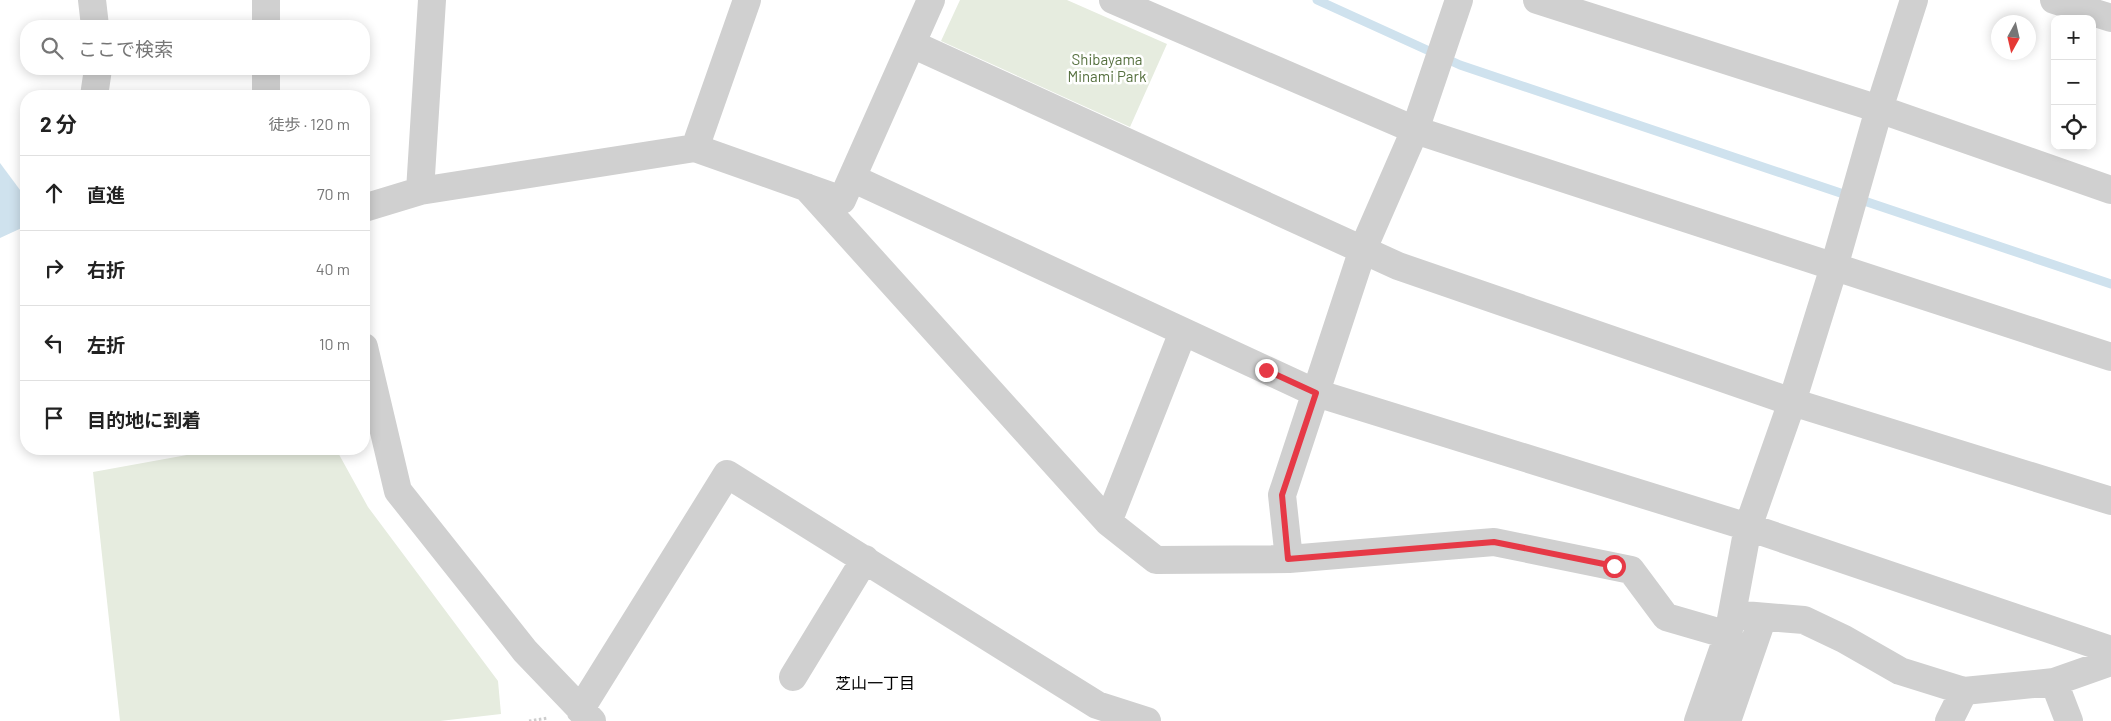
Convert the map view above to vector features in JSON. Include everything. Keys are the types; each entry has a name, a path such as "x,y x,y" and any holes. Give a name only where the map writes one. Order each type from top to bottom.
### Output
{"street":[{"path":"92,0 94,20"},
{"path":"266,0 266,20"},
{"path":"420,191 432,0"},
{"path":"695,148 747,0"},
{"path":"370,206 420,191 695,148 842,200 931,0"},
{"path":"1113,0 1415,130 2111,357"},
{"path":"1288,559 1282,495 1363,249 1415,130 1459,0"},
{"path":"1537,0 1879,109 2111,190"},
{"path":"1698,721 1730,625 1748,527 1792,402 1834,267 1879,109 1914,0"},
{"path":"2054,0 2111,18"},
{"path":"912,44 1398,266 1792,402 2111,501"},
{"path":"95,90 97,75"},
{"path":"266,75 266,90"},
{"path":"852,178 1316,393 1748,527 2111,650"},
{"path":"806,187 1108,522 1156,560 1288,559 1494,542 1631,570 1666,617 1730,625 1763,616 1804,620 1844,639 1900,671 1964,691 2054,682 2111,662"},
{"path":"1108,522 1183,332"},
{"path":"370,372 398,491 525,651 586,715 727,474 1097,705 1147,721"},
{"path":"793,677 864,559"},
{"path":"1727,721 1763,616"},
{"path":"2054,682 2069,721"},
{"path":"1949,721 1964,691"}],"green space":[{"name":"Shibayama Minami Park","path":"960,0 1067,0 1167,44 1130,127 941,41"},
{"path":"187,455 339,455 368,507 498,681 501,714 440,721 120,721 93,472"}],"water":[{"path":"0,163 20,190 20,229 0,238"}],"waterway":[{"path":"1317,0 1460,65 2111,284"}],"district":[{"name":"芝山一丁目","path":"875,682"}],"route":[{"path":"1266,370 1316,393 1282,495 1288,559 1494,542 1614,566"}]}
